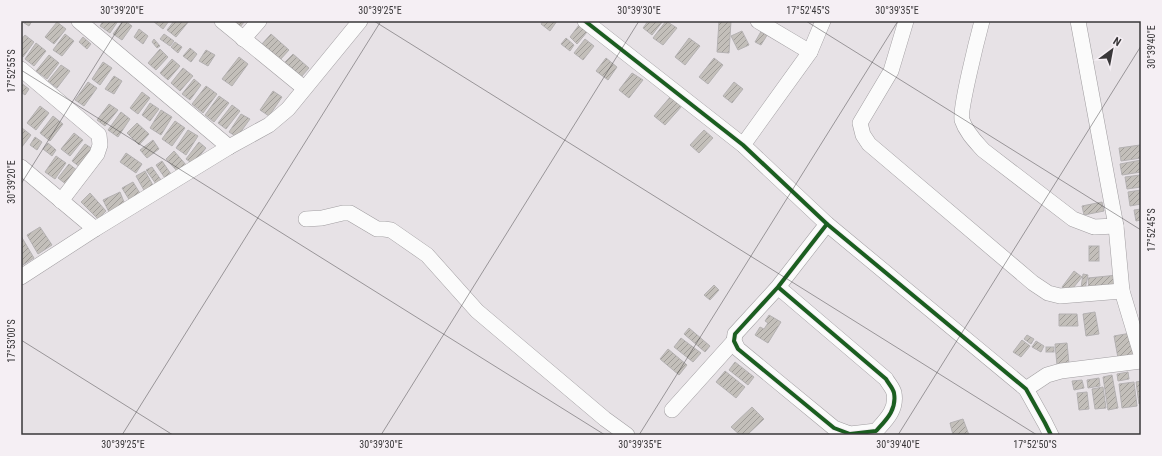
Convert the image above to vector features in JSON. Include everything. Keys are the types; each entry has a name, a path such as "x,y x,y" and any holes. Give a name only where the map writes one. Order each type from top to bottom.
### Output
{"street":[{"path":"79,21 229,148"},
{"path":"222,21 304,88"},
{"path":"243,39 259,21"},
{"path":"21,276 95,229 269,125 288,109 360,21"},
{"path":"585,21 743,146 827,224 1026,389 1051,435"},
{"path":"758,21 810,52"},
{"path":"743,146 810,52 824,21"},
{"path":"906,21 891,70 860,123 863,135 869,144 1033,283 1048,293 1060,296 1122,291"},
{"path":"982,21 961,119 971,137 983,150 1073,219 1094,228 1116,226"},
{"path":"1078,21 1116,226 1122,291 1141,354"},
{"path":"21,69 99,135 100,145 97,154 61,201"},
{"path":"21,167 95,229"},
{"path":"306,219 322,218 343,212 350,213 377,229 390,230 396,234 426,255 477,311 605,419 627,435"},
{"path":"672,410 734,341 735,334 778,287 827,224"},
{"path":"734,341 738,349 834,428 850,434 876,431 890,416 894,404 894,392 886,379 778,287"},
{"path":"1026,389 1047,375 1061,371 1141,361"}],"building":[{"path":"21,21 32,21 29,26"},
{"path":"103,21 118,21 110,33 100,26"},
{"path":"123,21 132,26 122,40 113,34"},
{"path":"169,21 163,29 154,22"},
{"path":"174,21 189,21 176,37 167,30"},
{"path":"233,21 245,21 240,27"},
{"path":"543,21 557,21 550,31 541,24"},
{"path":"648,21 663,21 652,35 643,28"},
{"path":"666,21 677,28 663,45 653,38"},
{"path":"719,21 731,21 729,53 717,52"},
{"path":"57,22 66,29 54,44 45,37"},
{"path":"579,25 587,32 577,44 570,37"},
{"path":"763,28 769,32 761,45 755,42"},
{"path":"139,29 148,36 143,44 134,37"},
{"path":"742,31 749,45 738,50 731,36"},
{"path":"65,34 74,41 62,56 53,50"},
{"path":"164,34 174,41 170,46 160,39"},
{"path":"271,34 289,50 279,61 261,45"},
{"path":"25,35 34,42 23,57 21,56 21,40"},
{"path":"83,37 91,44 87,49 79,42"},
{"path":"566,38 574,45 570,51 561,44"},
{"path":"689,38 700,46 685,65 675,57"},
{"path":"154,39 160,46 157,48 152,42"},
{"path":"585,39 594,46 583,60 574,53"},
{"path":"175,42 182,47 178,53 171,47"},
{"path":"36,43 46,51 34,66 25,59"},
{"path":"190,48 197,54 191,62 183,56"},
{"path":"160,49 168,57 156,70 148,63"},
{"path":"206,50 215,55 208,66 199,61"},
{"path":"293,54 309,68 301,77 285,62"},
{"path":"49,55 59,63 47,79 36,71"},
{"path":"239,57 248,64 232,86 222,79"},
{"path":"606,58 617,67 608,80 596,71"},
{"path":"714,58 723,65 708,84 699,77"},
{"path":"172,59 180,66 168,80 160,73"},
{"path":"103,62 112,68 100,85 92,79"},
{"path":"61,65 70,71 57,88 48,81"},
{"path":"183,68 193,76 180,91 171,83"},
{"path":"632,73 643,80 629,98 619,90"},
{"path":"114,76 122,81 114,94 105,89"},
{"path":"194,79 201,85 190,100 182,94"},
{"path":"88,82 97,88 84,106 75,100"},
{"path":"734,82 743,89 732,103 723,96"},
{"path":"21,83 29,89 25,95 21,92"},
{"path":"206,86 217,94 203,113 192,104"},
{"path":"273,91 282,97 269,116 260,110"},
{"path":"142,92 150,98 138,114 130,108"},
{"path":"219,96 229,103 214,122 205,115"},
{"path":"671,96 682,106 665,125 654,116"},
{"path":"150,103 159,109 150,121 142,115"},
{"path":"109,104 118,110 105,126 97,120"},
{"path":"232,105 240,111 226,129 218,123"},
{"path":"40,106 49,113 36,130 27,123"},
{"path":"161,110 172,117 161,135 150,128"},
{"path":"121,112 130,119 118,137 108,130"},
{"path":"241,114 250,119 237,137 229,132"},
{"path":"53,116 63,124 50,141 40,133"},
{"path":"175,121 185,128 172,146 162,139"},
{"path":"137,123 149,134 139,145 127,133"},
{"path":"22,128 31,135 21,148 21,130"},
{"path":"188,130 198,136 186,155 176,148"},
{"path":"704,130 713,138 699,153 690,145"},
{"path":"74,133 83,140 70,156 61,149"},
{"path":"35,137 42,142 37,150 30,145"},
{"path":"153,140 159,149 147,158 140,150"},
{"path":"199,142 206,148 193,164 186,159"},
{"path":"48,143 56,150 52,156 43,149"},
{"path":"85,144 93,149 80,167 72,161"},
{"path":"1140,145 1141,158 1121,161 1119,148"},
{"path":"174,151 187,166 179,173 166,159"},
{"path":"126,153 142,164 136,173 120,162"},
{"path":"56,156 66,163 55,179 45,172"},
{"path":"1141,160 1141,172 1122,175 1120,164"},
{"path":"162,161 173,177 167,181 156,165"},
{"path":"69,164 78,171 67,185 58,178"},
{"path":"152,167 161,180 156,184 146,170"},
{"path":"145,171 154,187 145,192 136,176"},
{"path":"1140,175 1141,187 1127,189 1125,177"},
{"path":"133,182 141,195 130,201 122,188"},
{"path":"1141,190 1141,204 1130,206 1128,192"},
{"path":"120,192 126,207 110,214 103,200"},
{"path":"90,193 106,211 98,219 81,202"},
{"path":"1102,202 1104,211 1084,215 1082,206"},
{"path":"1141,209 1141,220 1136,221 1134,210"},
{"path":"40,227 52,245 38,254 27,235"},
{"path":"21,236 34,258 21,266"},
{"path":"1089,246 1099,246 1099,261 1089,261"},
{"path":"1074,271 1082,277 1069,293 1062,287"},
{"path":"1083,274 1088,275 1085,289 1081,288"},
{"path":"1118,275 1120,287 1089,291 1088,278"},
{"path":"714,285 719,290 710,300 704,295"},
{"path":"1095,312 1099,334 1086,336 1083,314"},
{"path":"1059,314 1077,314 1078,326 1059,326"},
{"path":"769,315 781,322 768,343 755,335 760,327 764,329 768,323 765,321"},
{"path":"689,328 710,346 705,352 684,334"},
{"path":"1131,333 1134,356 1118,358 1114,336"},
{"path":"1027,335 1034,339 1031,344 1024,339"},
{"path":"681,338 701,353 693,362 674,347"},
{"path":"1022,340 1030,346 1021,357 1013,352"},
{"path":"1036,341 1044,346 1041,352 1032,347"},
{"path":"1067,343 1069,364 1057,365 1055,344"},
{"path":"1046,347 1054,347 1054,352 1046,352"},
{"path":"668,349 687,365 679,375 660,359"},
{"path":"735,362 754,377 748,385 729,370"},
{"path":"725,371 745,387 736,398 716,382"},
{"path":"1128,372 1129,379 1118,381 1117,374"},
{"path":"1112,375 1118,408 1108,410 1103,377"},
{"path":"1099,378 1100,386 1088,388 1087,380"},
{"path":"1082,380 1084,388 1074,390 1072,381"},
{"path":"1141,381 1141,404 1139,404 1136,382"},
{"path":"1134,382 1137,406 1122,408 1119,384"},
{"path":"1103,387 1106,408 1095,409 1092,389"},
{"path":"1087,392 1089,409 1079,410 1077,393"},
{"path":"752,407 764,419 747,435 740,435 731,427"},
{"path":"963,419 969,435 953,435 950,423"}],"cycle path":[{"path":"585,21 743,145 827,224 1026,389 1051,435"},
{"path":"778,287 886,379 892,387 894,405 890,414 876,431 850,434 834,428 738,349 734,341 735,334 778,287 827,224"}]}
